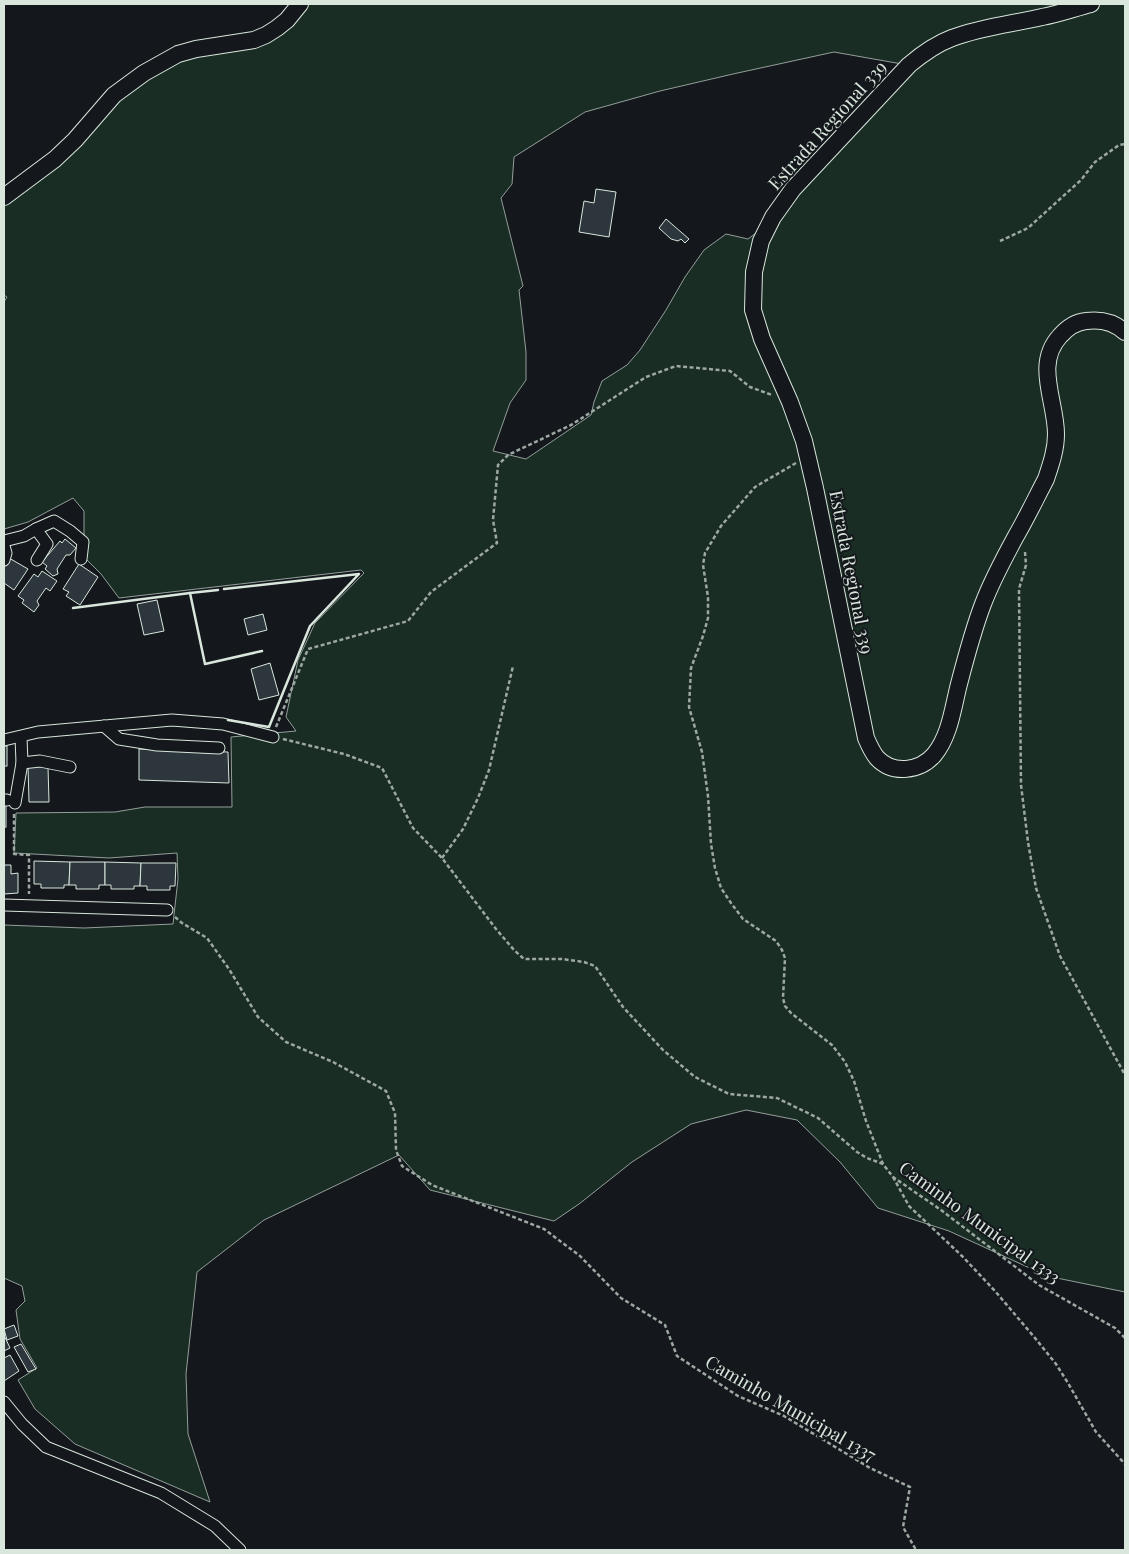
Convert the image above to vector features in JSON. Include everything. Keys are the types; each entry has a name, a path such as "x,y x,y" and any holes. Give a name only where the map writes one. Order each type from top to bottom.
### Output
{"main road":[{"path":"4,197 55,159 75,140 114,95 144,73 178,54 196,49 254,40 266,35 287,20 300,4"},
{"name":"Estrada Regional 339","path":"1091,4 1043,17 985,28 939,44 925,52 909,65 836,142 781,204 761,241 755,265 752,298 756,324 800,426 808,456 866,738 871,750 878,759 887,765 909,769 920,766 935,754 941,744 948,728 973,632 983,604 994,578 1046,479 1052,462 1055,441 1055,419 1047,372 1051,348 1066,330 1084,321 1108,322 1125,332"}],"street":[{"path":"4,541 24,536 54,521 83,542 80,559"},
{"path":"36,529 47,544 38,560"},
{"path":"4,546 6,553 4,560"},
{"path":"4,740 38,732 172,720 223,724 273,737"},
{"path":"104,726 119,739 157,745 219,748"},
{"path":"8,801 22,763 20,737"},
{"path":"22,763 40,761 70,766"},
{"path":"4,905 167,910"},
{"path":"4,1402 22,1424 46,1447 161,1493 215,1526 240,1550"}],"path":[{"path":"1000,241 1028,228 1081,180 1095,162 1119,145 1125,144"},
{"path":"790,402 750,387 730,371 676,366 646,377 571,425 508,455 498,466 495,489 493,520 498,543 431,592 408,621 308,649 273,737 344,754 382,768 413,828 442,858 496,929 524,959 562,959 584,962 595,966 623,1006 663,1050 695,1077 729,1094 777,1098 818,1118 857,1152 883,1164"},
{"name":"Caminho Municipal 1333","path":"808,456 756,487 721,526 705,553 703,565 708,597 708,618 691,668 689,707 702,752 715,868 721,888 743,919 776,941 782,950 785,958 783,998 785,1006 791,1013 832,1045 845,1062 854,1081 866,1121 883,1164 893,1177 941,1210 1040,1285 1115,1328 1125,1338"},
{"path":"1017,535 1024,545 1026,565 1019,589 1021,785 1036,888 1060,956 1125,1075"},
{"path":"442,858 463,829 489,770 513,666"},
{"path":"8,801 14,854 29,855 29,906"},
{"name":"Caminho Municipal 1337","path":"167,910 182,923 206,938 229,969 258,1017 286,1042 333,1062 386,1091 394,1113 396,1150 402,1166 432,1185 544,1229 580,1256 621,1298 665,1325 677,1356 738,1396 784,1416 870,1468 910,1488 903,1527 916,1550"},
{"path":"893,1177 909,1206 963,1257 1035,1338 1056,1364 1096,1432 1125,1464"}],"green space":[{"path":"298,4 1029,4 1085,6 1091,4 1125,4 1125,1292 1047,1276 949,1231 878,1208 840,1162 797,1120 746,1110 691,1124 632,1162 579,1204 554,1221 430,1190 399,1155 264,1220 197,1272 186,1374 188,1434 210,1502 75,1444 35,1409 18,1380 37,1368 20,1339 16,1310 25,1301 22,1286 4,1278 4,925 84,928 173,924 178,879 177,853 109,858 14,853 16,813 115,812 145,807 232,807 231,737 296,731 286,717 298,660 315,623 364,573 361,570 119,598 101,574 84,557 84,511 73,498 28,522 4,529 4,302 7,297 4,295 4,193 164,61 254,39","holes":["834,52 902,64 760,230 748,239 726,234 704,250 640,350 627,365 602,381 591,415 526,459 493,451 510,403 526,380 526,352 519,290 523,286 501,198 512,184 514,157 585,112 660,91"]}],"building":[{"path":"596,189 616,192 609,237 579,232 584,201 594,203"},
{"path":"666,219 689,239 685,243 681,239 678,241 671,239 659,228"},
{"path":"65,539 76,548 70,555 66,555 57,569 58,574 53,576 45,569 47,566 42,562 60,541 62,543"},
{"path":"9,558 28,569 14,590 4,583 4,567"},
{"path":"79,564 98,577 80,605 66,596 69,592 63,589"},
{"path":"42,571 57,581 50,591 46,588 37,601 39,605 34,612 22,603 24,600 18,596 34,574 38,577"},
{"path":"157,600 164,631 144,635 137,604"},
{"path":"263,614 267,630 248,635 244,619"},
{"path":"270,663 279,695 259,700 251,669"},
{"path":"4,746 7,746 7,766 4,766"},
{"path":"139,749 228,752 229,783 139,780"},
{"path":"28,766 48,767 49,802 29,802"},
{"path":"4,804 6,804 6,827 4,827"},
{"path":"34,861 70,862 69,885 64,885 64,888 41,888 41,884 34,884"},
{"path":"70,862 105,862 105,885 99,885 99,889 76,889 76,885 69,885"},
{"path":"105,862 141,863 140,886 134,886 134,889 111,889 111,885 105,885"},
{"path":"141,863 176,863 175,886 170,886 170,890 147,890 147,886 140,886"},
{"path":"4,865 11,865 11,874 18,873 18,893 4,894"},
{"path":"14,1325 18,1336 7,1340 4,1329"},
{"path":"4,1335 10,1348 4,1351"},
{"path":"21,1344 36,1369 28,1372 14,1347"},
{"path":"10,1355 19,1371 4,1381 4,1358"}],"wall":[{"path":"224,589 359,574 310,626 269,727 228,720"},
{"path":"218,590 190,593 205,664 262,651"},
{"path":"73,608 190,593"}]}
